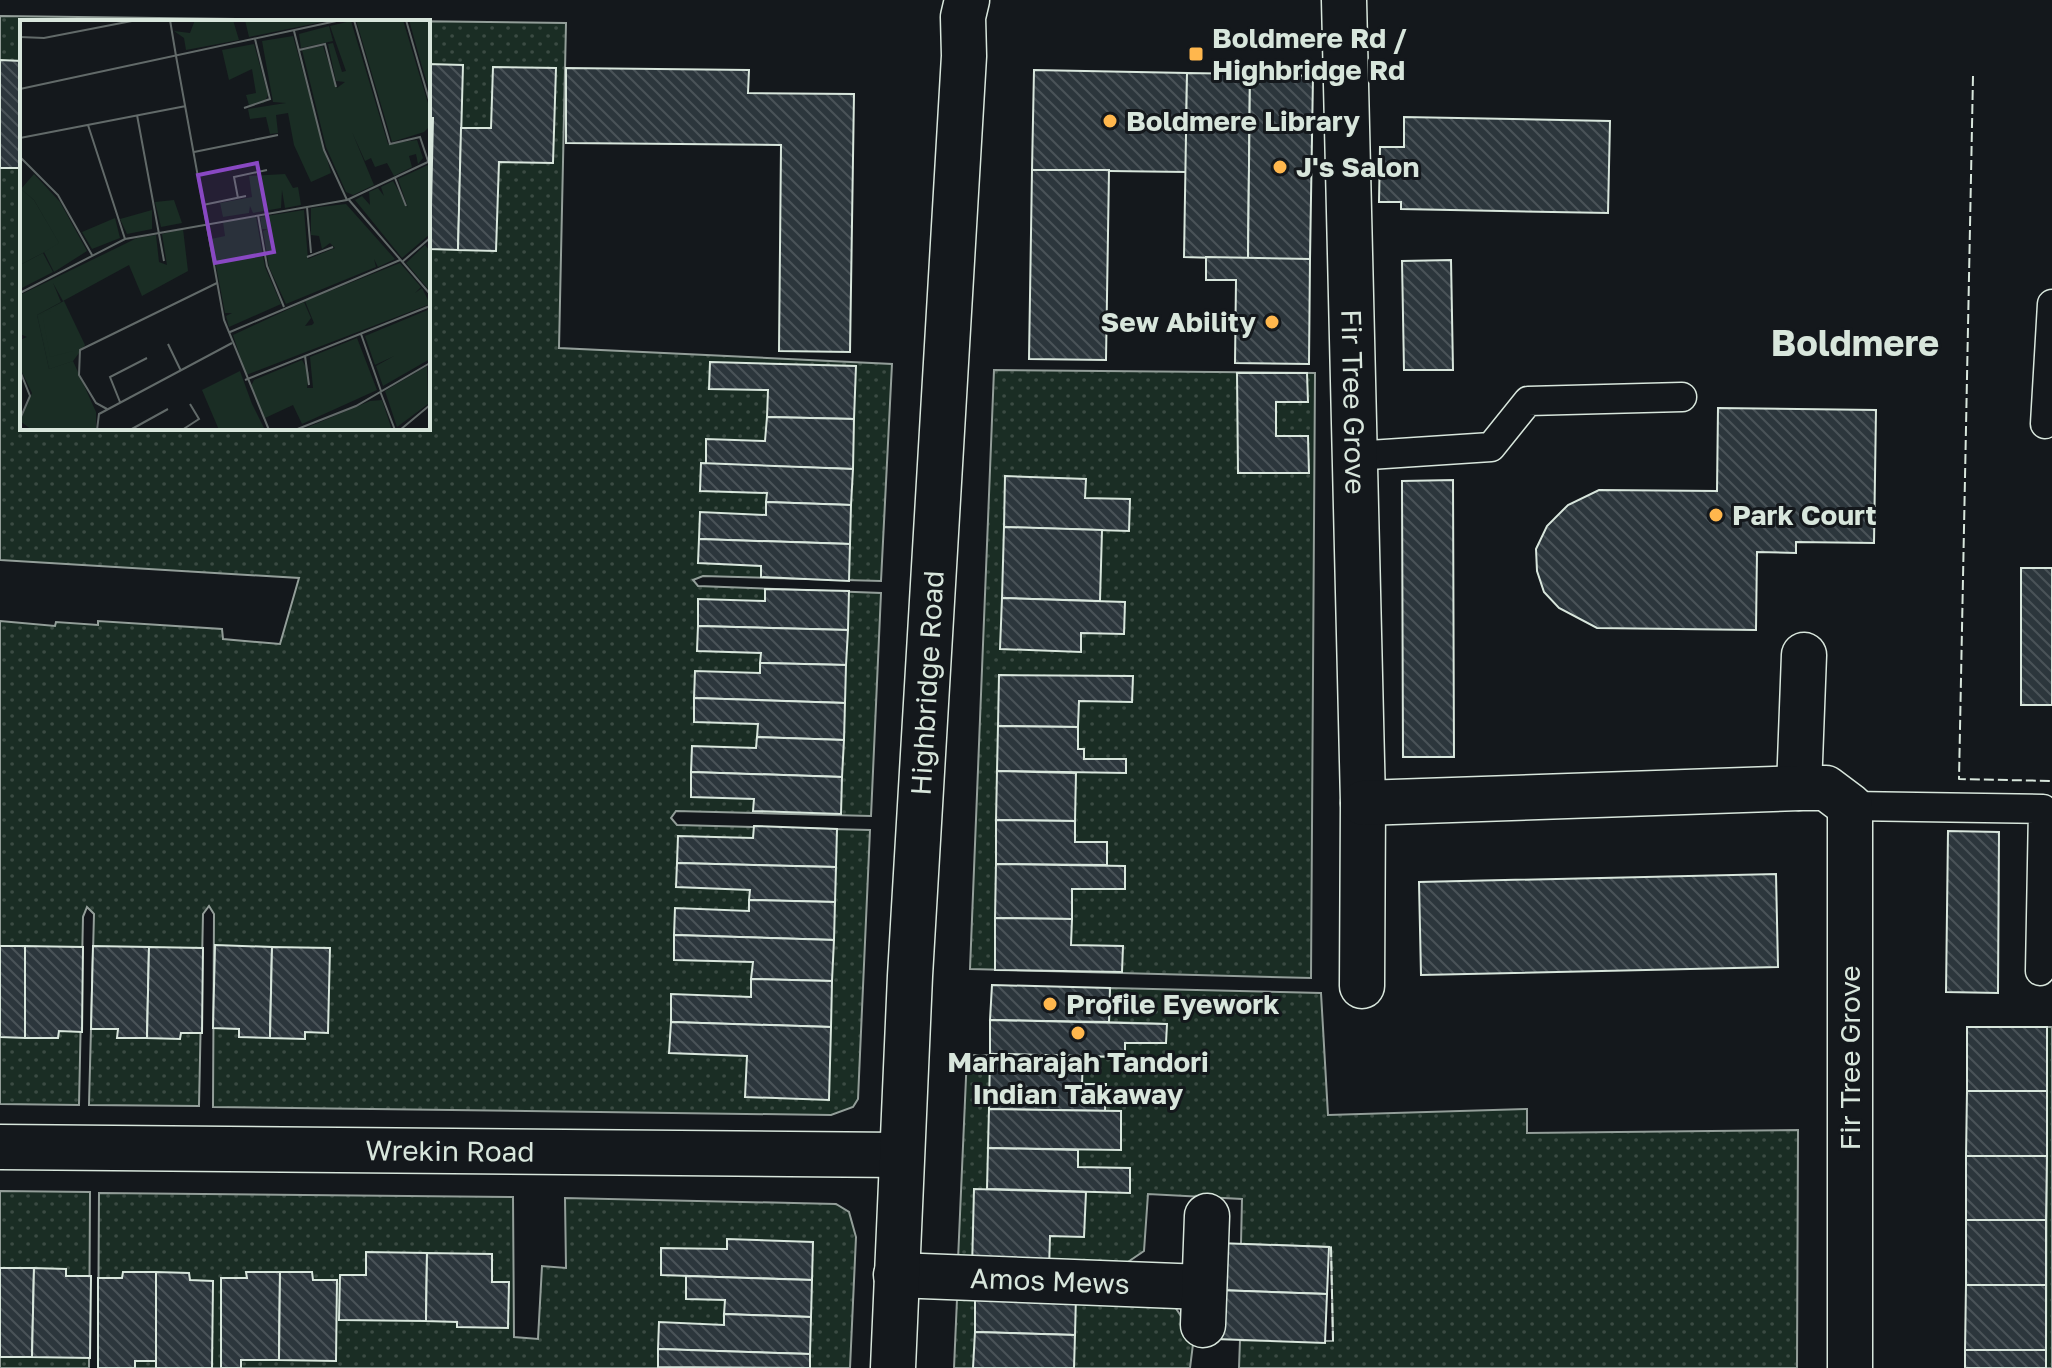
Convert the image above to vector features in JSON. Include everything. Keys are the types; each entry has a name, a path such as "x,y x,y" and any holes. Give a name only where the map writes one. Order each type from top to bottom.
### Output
{"street":[{"name":"Highbridge Road","path":"893,1368 901,1155 964,56 963,17 967,0"},
{"name":"Fir Tree Grove","path":"1344,0 1363,803 1362,986"},
{"path":"1799,788 1804,655"},
{"path":"1363,803 1826,788 1850,806"},
{"name":"Fir Tree Grove","path":"1850,806 1850,1368"},
{"name":"Wrekin Road","path":"0,1147 901,1155"},
{"name":"Amos Mews","path":"896,1275 1203,1306 1207,1216"}],"lane":[{"path":"2045,424 2052,304"},
{"path":"1354,456 1491,447 1528,401 1682,397"},
{"path":"1850,806 2043,809 2040,971"}],"green space":[{"path":"0,16 323,20 20,20 20,430 430,430 430,21 566,23 559,348 892,364 881,581 703,576 693,580 698,586 881,593 871,816 676,811 671,818 677,825 870,830 858,1099 853,1107 831,1115 213,1107 214,914 209,906 203,914 199,1106 89,1105 94,914 87,907 83,917 79,1105 0,1104 0,621 55,626 56,622 98,625 98,621 222,629 223,639 280,644 299,578 0,560"},
{"path":"994,370 1315,373 1311,978 970,969"},
{"path":"1110,988 1321,993 1328,1115 1527,1109 1527,1133 1798,1130 1797,1368 1239,1368 1240,1340 1333,1341 1331,1247 1241,1244 1242,1199 1148,1194 1144,1251 1116,1270 958,1260 967,1055 1125,1057 1125,1043 1166,1043 1166,1024 1109,1022"},
{"path":"2047,1027 2052,1027 2052,1368 2046,1368"},
{"path":"0,1191 90,1192 89,1368 0,1368"},
{"path":"99,1193 513,1197 514,1337 538,1339 542,1266 566,1268 565,1198 836,1204 849,1212 856,1237 850,1368 98,1368"},
{"path":"957,1299 1173,1304 1194,1336 1190,1368 954,1368"}],"building":[{"path":"0,60 20,61 20,168 0,168"},
{"path":"430,64 463,65 458,250 430,249 433,118 430,118"},
{"path":"493,67 556,68 553,163 499,162 496,251 458,250 461,128 491,128"},
{"path":"566,68 749,70 748,93 854,94 850,352 779,351 781,145 566,143"},
{"name":"Boldmere Library","path":"1034,70 1187,73 1186,172 1032,170"},
{"path":"1187,73 1250,74 1248,259 1184,257"},
{"name":"J's Salon","path":"1250,74 1313,76 1310,259 1248,259"},
{"path":"1404,117 1610,121 1608,213 1401,209 1401,202 1379,202 1380,147 1404,147"},
{"path":"1032,170 1109,170 1106,360 1029,359"},
{"name":"Sew Ability","path":"1206,257 1310,259 1309,364 1235,363 1236,280 1206,280"},
{"path":"1451,260 1453,370 1404,370 1402,261"},
{"path":"710,362 856,366 854,419 767,417 768,390 709,389"},
{"path":"1237,373 1307,373 1308,402 1276,402 1276,436 1308,436 1309,473 1238,473"},
{"name":"Park Court","path":"1718,408 1876,410 1874,543 1796,542 1796,553 1757,552 1756,630 1597,628 1559,608 1544,592 1537,571 1536,549 1547,526 1568,505 1599,490 1717,491"},
{"path":"767,417 854,419 853,469 706,464 706,439 765,441"},
{"path":"701,463 853,469 851,505 766,502 767,493 700,491"},
{"path":"1005,476 1086,479 1085,498 1130,499 1129,531 1004,527"},
{"path":"1453,480 1454,757 1403,757 1402,481"},
{"path":"766,502 851,505 850,544 699,539 700,512 766,515"},
{"path":"1004,527 1102,530 1100,601 1002,598"},
{"path":"699,539 850,544 849,581 761,577 761,566 698,563"},
{"path":"2021,568 2052,568 2052,705 2021,705"},
{"path":"765,589 849,591 848,630 698,626 698,599 765,601"},
{"path":"1002,598 1125,602 1124,634 1081,633 1081,652 1000,649"},
{"path":"698,626 848,630 846,665 760,663 761,653 697,651"},
{"path":"760,663 846,665 845,703 694,698 695,671 760,673"},
{"path":"999,675 1133,676 1132,702 1079,701 1078,727 998,726"},
{"path":"694,698 845,703 844,740 757,737 758,724 694,722"},
{"path":"998,726 1078,727 1078,749 1084,749 1084,759 1126,759 1126,773 997,771"},
{"path":"757,737 844,740 842,777 691,772 692,746 756,748"},
{"path":"997,771 1076,773 1075,821 996,820"},
{"path":"691,772 842,777 841,814 753,811 754,799 691,797"},
{"path":"996,820 1075,821 1075,842 1107,842 1107,865 996,864"},
{"path":"754,826 837,829 836,867 677,863 678,836 753,838"},
{"path":"1948,831 1999,832 1998,993 1946,992"},
{"path":"677,863 836,867 835,902 749,900 750,890 676,887"},
{"path":"996,864 1125,866 1125,889 1072,889 1072,919 995,918"},
{"path":"1776,874 1778,967 1421,975 1419,882"},
{"path":"749,900 835,902 834,940 674,935 675,908 749,911"},
{"path":"995,918 1072,919 1071,945 1123,946 1122,972 995,970"},
{"path":"674,935 834,940 832,981 751,979 753,962 674,960"},
{"path":"215,945 272,947 270,1038 239,1037 239,1029 213,1028"},
{"path":"0,946 25,946 25,1038 0,1037"},
{"path":"25,946 83,947 82,1032 59,1031 58,1038 25,1038"},
{"path":"93,946 149,947 147,1038 117,1038 118,1029 91,1029"},
{"path":"149,947 203,948 202,1033 181,1033 180,1039 147,1038"},
{"path":"272,947 330,948 328,1033 305,1032 305,1039 270,1038"},
{"path":"751,979 832,981 831,1027 671,1022 671,994 751,997"},
{"name":"Profile Eyework","path":"992,985 1110,988 1109,1022 990,1020"},
{"name":"Marharajah Tandori Indian Takaway","path":"990,1020 1167,1024 1166,1043 1125,1043 1125,1057 990,1054"},
{"path":"671,1022 831,1027 829,1100 745,1097 747,1056 669,1053"},
{"path":"1967,1027 2047,1027 2047,1091 1967,1091"},
{"path":"990,1054 1083,1056 1082,1084 1106,1084 1105,1111 989,1109"},
{"path":"1967,1091 2047,1091 2047,1156 1966,1156"},
{"path":"989,1109 1121,1111 1121,1150 988,1148"},
{"path":"988,1148 1078,1150 1078,1167 1130,1168 1130,1193 987,1189"},
{"path":"1966,1156 2047,1156 2046,1220 1966,1220"},
{"path":"974,1189 1086,1192 1084,1237 1050,1236 1049,1271 972,1269"},
{"path":"1966,1220 2046,1220 2046,1285 1966,1285"},
{"path":"727,1239 813,1242 812,1280 661,1275 661,1248 727,1249"},
{"path":"1218,1243 1329,1247 1327,1294 1217,1290"},
{"path":"366,1252 427,1253 426,1321 339,1320 340,1275 366,1275"},
{"path":"427,1253 492,1254 492,1282 509,1282 508,1328 457,1327 457,1322 426,1321"},
{"path":"0,1268 34,1268 32,1357 0,1357"},
{"path":"34,1268 66,1269 66,1276 91,1276 90,1358 32,1357"},
{"path":"123,1272 156,1272 156,1361 135,1361 135,1368 98,1368 98,1278 122,1278"},
{"path":"156,1272 189,1273 190,1280 213,1281 212,1368 156,1368"},
{"path":"246,1272 280,1272 279,1360 241,1360 241,1368 221,1368 221,1278 247,1278"},
{"path":"280,1272 312,1272 313,1280 337,1280 336,1361 279,1360"},
{"path":"686,1276 812,1280 811,1317 724,1314 725,1300 686,1299"},
{"path":"1966,1285 2046,1285 2046,1350 1965,1350"},
{"path":"1217,1290 1327,1294 1325,1343 1215,1339"},
{"path":"975,1291 1076,1295 1075,1335 975,1332"},
{"path":"724,1314 811,1317 810,1354 658,1349 659,1322 724,1325"},
{"path":"975,1332 1075,1335 1074,1368 973,1368"},
{"path":"658,1349 810,1354 810,1368 658,1367"},
{"path":"1965,1350 2046,1350 2046,1368 1965,1368"}],"fence":[{"path":"1973,76 1959,779 2052,781"},
{"path":"1331,1247 1333,1341"}],"place":[{"name":"Boldmere Rd / Highbridge Rd","path":"1196,54"},
{"name":"Boldmere Library","path":"1110,121"},
{"name":"J's Salon","path":"1280,167"},
{"name":"Sew Ability","path":"1272,322"},
{"name":"Park Court","path":"1716,515"},
{"name":"Profile Eyework","path":"1050,1004"},
{"name":"Marharajah Tandori Indian Takaway","path":"1078,1033"}],"district":[{"name":"Boldmere","path":"1855,343"}]}
